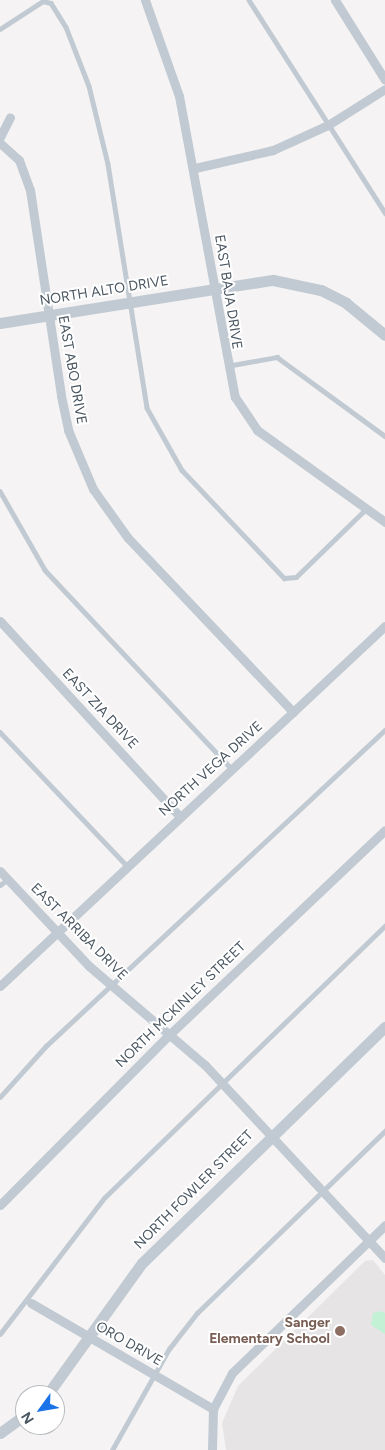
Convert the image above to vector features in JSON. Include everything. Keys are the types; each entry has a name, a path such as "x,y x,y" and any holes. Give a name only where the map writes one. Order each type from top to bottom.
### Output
{"street":[{"name":"EAST BAJA DRIVE","path":"144,0 179,96 195,168 226,366 235,397 257,430 385,522"},
{"path":"335,0 385,80"},
{"path":"195,168 273,150 328,125 385,89"},
{"path":"0,137 10,117"},
{"name":"EAST ABO DRIVE","path":"0,143 19,160 25,174 68,430 93,489 128,538 293,712"},
{"name":"NORTH ALTO DRIVE","path":"0,323 273,280 301,284 346,303 385,335"},
{"name":"EAST ZIA DRIVE","path":"0,622 180,816"},
{"name":"NORTH VEGA DRIVE","path":"0,986 126,865 385,626"},
{"name":"NORTH MCKINLEY STREET","path":"0,1205 170,1034 385,830"},
{"name":"EAST ARRIBA DRIVE","path":"0,871 55,932 112,986 170,1034 222,1082 370,1239 385,1258"},
{"name":"NORTH FOWLER STREET","path":"54,1385 142,1263 271,1134 385,1027"},
{"path":"212,1450 213,1408 232,1373 385,1226"},
{"name":"ORO DRIVE","path":"28,1302 213,1408"},
{"path":"0,1433 15,1422"}],"lane":[{"path":"249,0 385,214"},
{"path":"0,29 43,1 51,3 66,26 89,86 108,164 150,418 182,470 278,576 296,577 366,509"},
{"path":"226,366 277,357 385,436"},
{"path":"0,491 45,570 232,769"},
{"path":"0,1097 23,1068 385,730"},
{"path":"0,732 126,865"},
{"path":"0,886 8,879"},
{"path":"0,1334 28,1302 104,1198 385,926"},
{"path":"112,1450 154,1374 224,1284 385,1131"}],"shaded area":[{"name":"Sanger Elementary School","path":"373,1260 385,1275 385,1450 226,1450 222,1423 238,1386 365,1261"}],"green space":[{"path":"381,1311 385,1313 385,1334 371,1325 373,1313"}],"place":[{"name":"Sanger Elementary School","path":"340,1331"}]}
